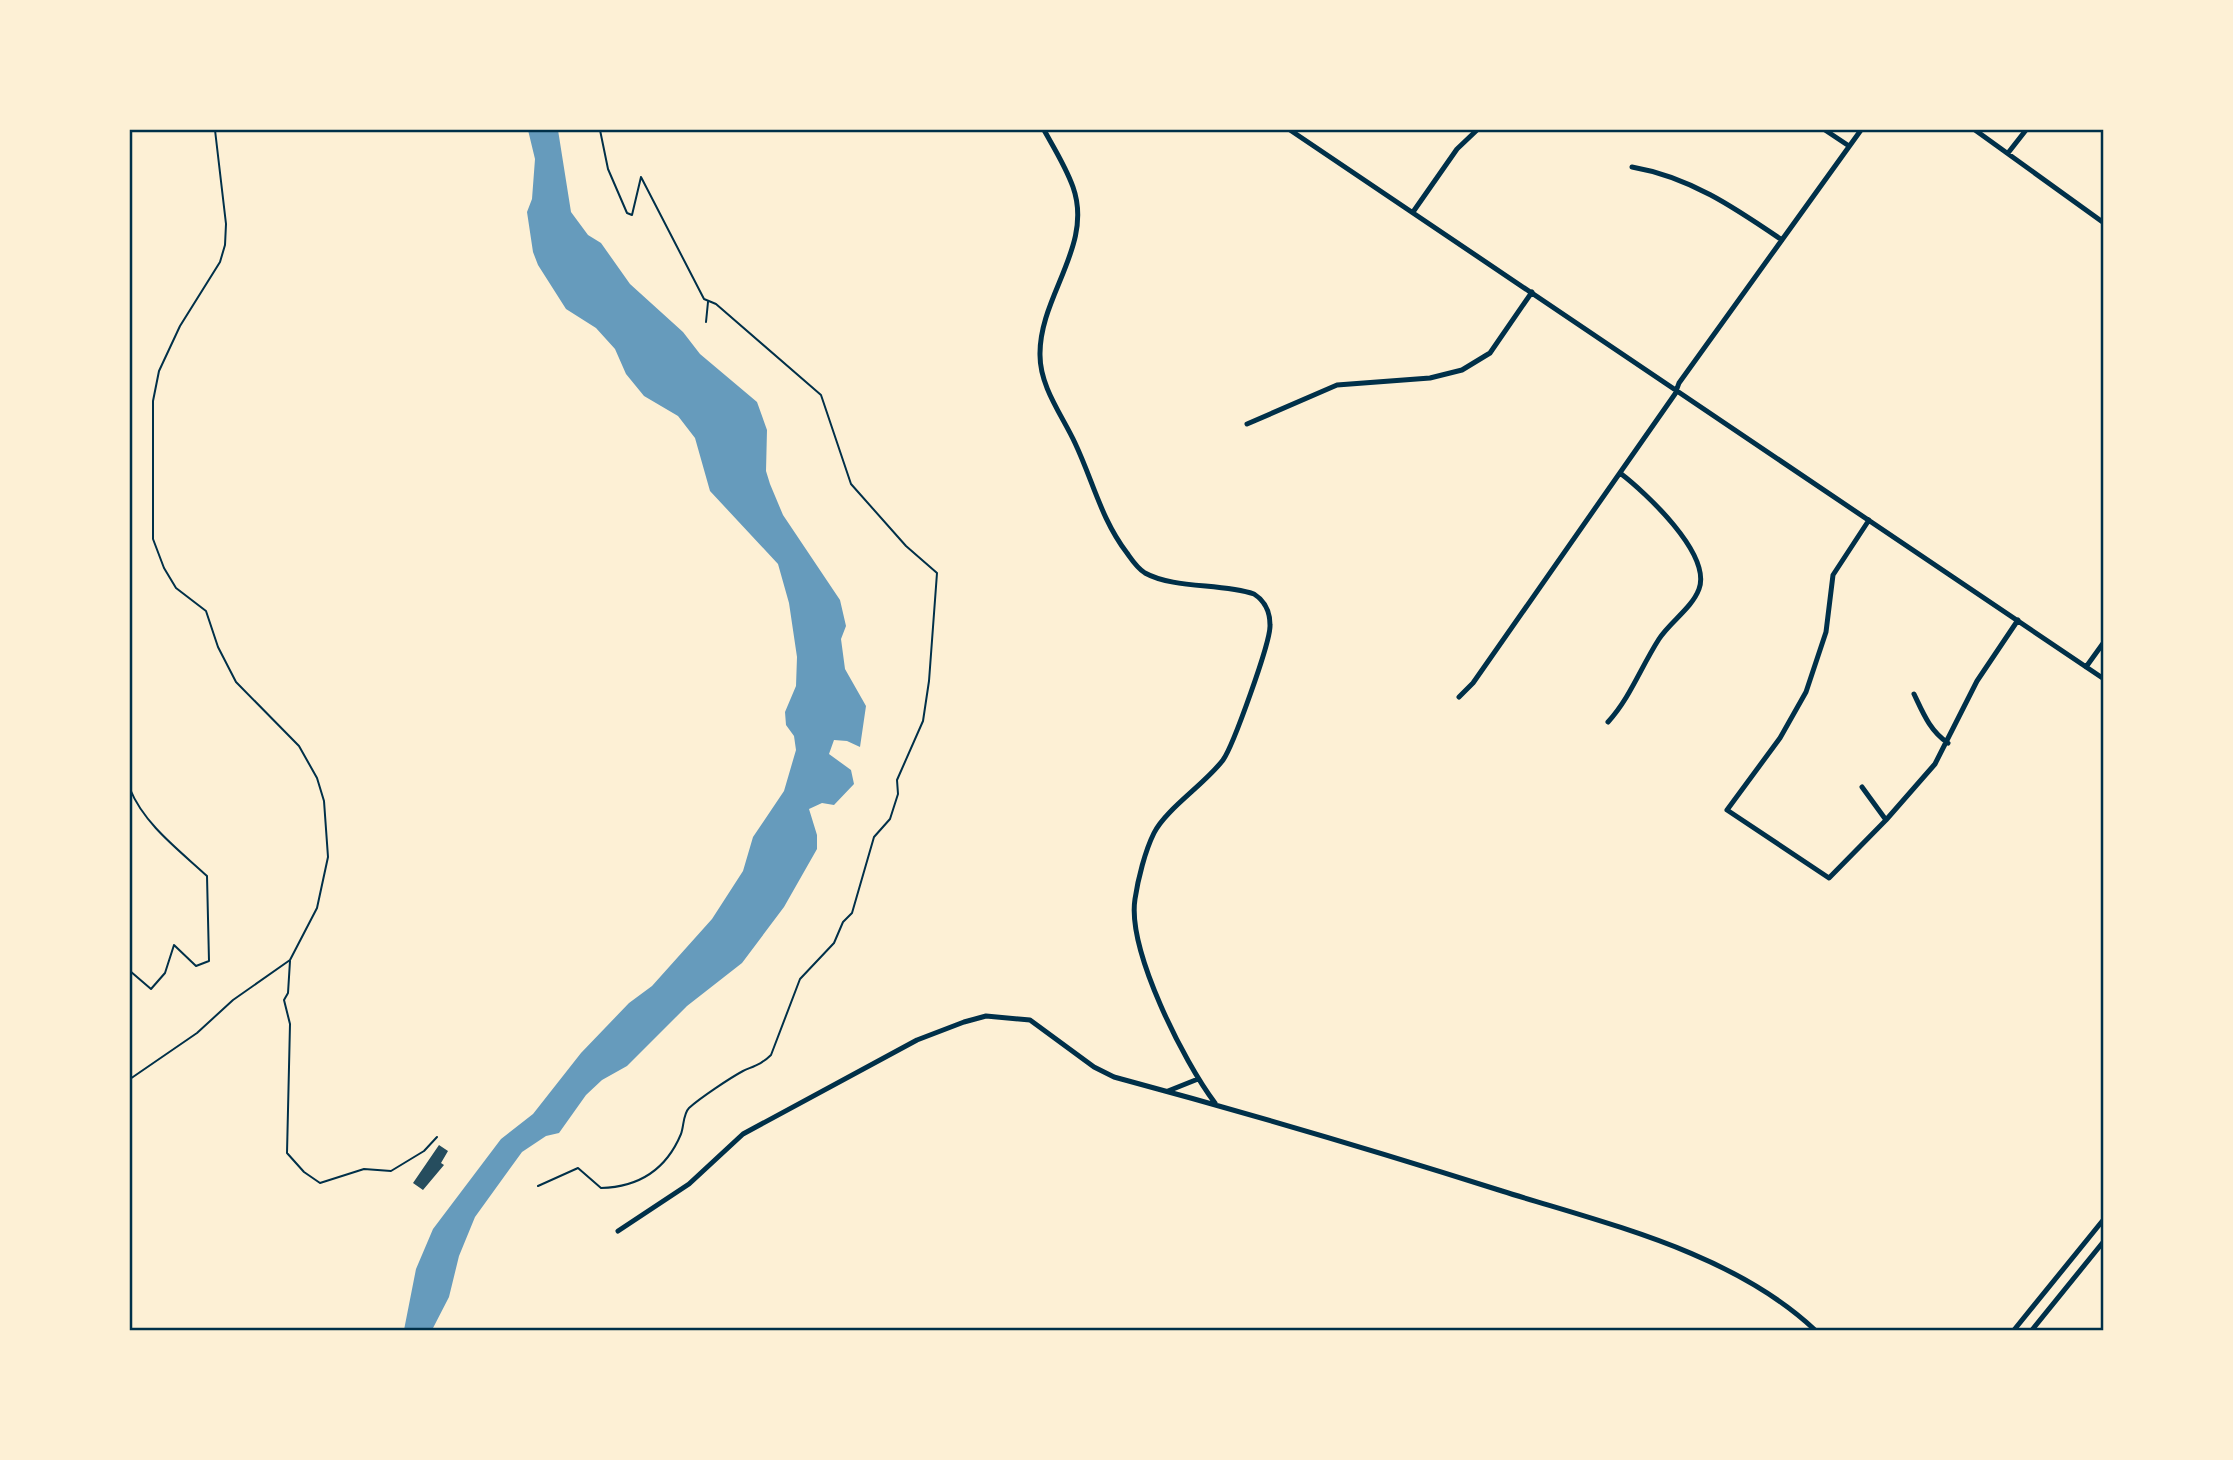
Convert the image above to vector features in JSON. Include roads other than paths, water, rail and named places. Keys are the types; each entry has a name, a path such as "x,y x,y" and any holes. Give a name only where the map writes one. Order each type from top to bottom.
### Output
{"street":[{"path":"1044,130 1073,187 1079,219 1076,244 1049,305 1040,342 1040,362 1045,385 1076,444 1099,509 1115,538 1142,571 1160,578 1254,594 1263,600 1269,615 1268,637 1230,747 1202,783 1154,832 1135,898 1133,918 1137,939 1170,1023 1198,1079 1216,1103"},
{"path":"1290,130 2104,679"},
{"path":"1413,212 1457,149 1477,130"},
{"path":"1825,130 1849,146"},
{"path":"1459,697 1473,683 1861,130"},
{"path":"1975,130 2104,223"},
{"path":"2008,153 2026,130"},
{"path":"1632,167 1660,172 1713,195 1782,240"},
{"path":"1247,424 1271,416 1337,385 1430,378 1462,370 1490,353 1532,292"},
{"path":"1608,722 1629,696 1661,636 1696,596 1701,581 1696,559 1664,513 1620,473"},
{"path":"1869,520 1833,575 1826,632 1806,692 1780,738 1727,810 1829,878 1924,778 1948,743 1977,681 2018,620"},
{"path":"2086,667 2104,642"},
{"path":"1914,694 1937,736 1948,743"},
{"path":"1862,787 1886,821"},
{"path":"618,1231 688,1184 743,1134 917,1040 964,1021 986,1016 1030,1020 1094,1067 1114,1077 1216,1103 1596,1221 1699,1258 1767,1294 1815,1331"},
{"path":"1167,1092 1198,1079"},
{"path":"2014,1331 2104,1219"},
{"path":"2032,1331 2104,1241"}],"water":[{"path":"528,130 558,130 571,212 588,235 601,243 630,284 683,332 700,354 757,402 767,430 766,471 770,484 783,515 840,600 846,626 841,639 845,669 866,706 860,747 847,741 834,740 829,754 851,770 854,784 834,805 822,803 809,809 817,835 817,849 784,907 742,963 687,1006 627,1066 602,1080 586,1095 559,1133 546,1136 522,1152 475,1217 459,1256 449,1297 432,1330 404,1330 416,1269 433,1229 501,1139 533,1114 581,1053 629,1003 652,986 712,919 743,871 753,837 784,791 796,750 794,736 786,725 785,712 796,686 797,657 789,603 778,564 710,491 695,438 678,416 644,396 626,374 615,349 596,328 566,309 538,265 533,252 527,212 532,199 535,159"}]}
